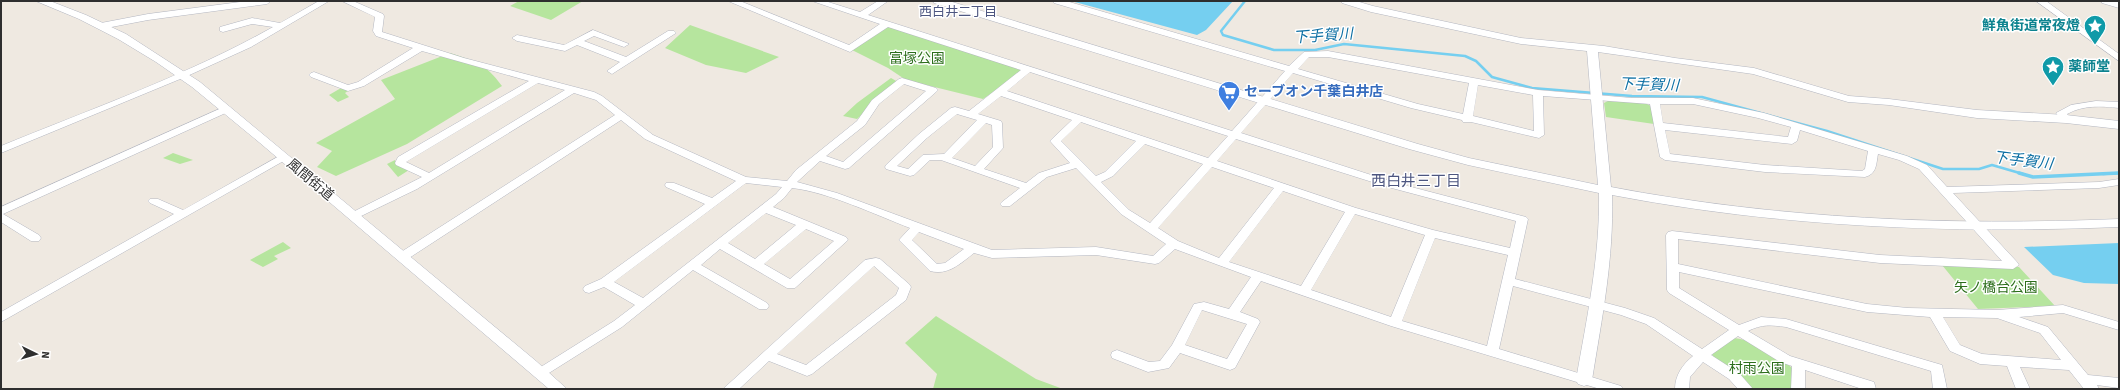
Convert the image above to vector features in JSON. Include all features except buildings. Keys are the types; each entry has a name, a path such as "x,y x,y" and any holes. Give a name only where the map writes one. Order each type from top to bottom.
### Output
{"street":[{"name":"風間街道","path":"41,1 102,26 182,75 226,109 559,389"},
{"path":"102,26 148,17 267,1"},
{"path":"1,150 182,75 248,45 326,1"},
{"path":"346,1 380,16 377,31 379,34 573,89 599,98 620,116 658,143 744,180 790,184 833,195 992,254 1096,251 1155,260 1174,244"},
{"path":"732,1 749,6 850,49 888,23"},
{"path":"749,6 758,1"},
{"path":"816,1 1392,185 1522,219 1492,352"},
{"path":"862,15 884,1"},
{"path":"938,1 1360,132 1465,160 1604,190 1789,216 1883,223 1979,227 2070,226 2119,223"},
{"path":"1057,1 1415,106 1467,120 1539,135 1538,93"},
{"path":"1346,1 1371,9 1510,39 1592,48 1754,71 1848,99 1889,102 1977,114 2066,119 2119,125"},
{"path":"2040,1 2119,58"},
{"path":"2105,1 2119,5"},
{"path":"252,3 252,21"},
{"path":"223,28 252,21 282,26"},
{"path":"517,38 565,48 593,33 624,44"},
{"path":"612,71 671,33"},
{"path":"577,42 627,61"},
{"path":"314,75 348,88 361,84 421,47"},
{"path":"1584,380 1597,304 1605,236 1604,190 1592,48"},
{"path":"1151,230 1292,69 1307,54 1316,53 1538,93 1595,95 1654,101 1693,101 1760,115 1796,127 1874,149 1923,167 2013,265 1880,259 1672,235 1673,290 1773,353 1799,365 1869,385 1869,389"},
{"path":"971,115 1029,68"},
{"path":"430,177 400,163 402,159 537,80"},
{"path":"541,373 618,324 780,196 800,172 818,157 861,123 875,102 902,81 933,90 844,166 818,157"},
{"path":"1467,120 1474,81"},
{"path":"353,216 430,177 573,89"},
{"path":"1000,92 1144,139 1352,210 1431,233 1514,253"},
{"path":"1654,101 1665,157 1740,167 1816,173 1866,174 1870,170 1874,149"},
{"path":"2066,119 2061,113 2070,108 2100,104 2119,105"},
{"path":"1,211 226,109"},
{"path":"977,170 998,148 997,122 955,110 890,167 910,173 928,157 947,157 984,119"},
{"path":"402,257 620,116"},
{"path":"1080,118 1055,141 1125,212 1174,244 1258,276 1394,323 1616,389"},
{"path":"1659,126 1792,141 1796,127"},
{"path":"1094,180 1109,174 1144,139"},
{"path":"1,318 283,157"},
{"path":"947,157 945,159 1030,186"},
{"path":"1006,204 1043,175 1077,164"},
{"path":"589,289 605,282 744,180"},
{"path":"1945,190 2098,185 2119,182"},
{"path":"670,185 713,203"},
{"path":"1222,263 1280,186"},
{"path":"154,201 183,214"},
{"path":"720,244 791,285 842,240 765,208"},
{"path":"1304,292 1352,210"},
{"path":"4,222 35,238"},
{"path":"756,264 805,224"},
{"path":"918,226 905,240 934,268 948,267 973,248"},
{"path":"1394,323 1431,233"},
{"path":"730,389 767,355 869,263 876,262 904,287 902,297 807,371 767,355"},
{"path":"693,265 763,306"},
{"path":"1672,267 1867,308 1934,313 1997,314 2062,309 2119,326"},
{"path":"1232,314 1258,276"},
{"path":"1508,281 1597,304 1650,321 1734,376 1746,389"},
{"path":"605,282 643,304"},
{"path":"1117,354 1148,367 1164,365 1177,347 1198,307 1204,306 1254,322 1230,365 1177,347"},
{"path":"1934,313 1955,348 1980,360 2074,366"},
{"path":"1997,314 2044,330 2088,384 2119,383"},
{"path":"1682,389 1682,377 1702,355 1738,331 1761,321 1786,323 1938,368 1940,389"},
{"path":"2012,363 2023,389"},
{"path":"1798,389 1799,365"}],"green space":[{"path":"519,1 583,1 551,20 510,6"},
{"path":"690,25 779,57 746,73 706,65 665,48"},
{"name":"富塚公園","path":"889,26 1027,69 983,99 906,80 888,68 850,49"},
{"path":"450,53 480,64 496,78 502,86 407,144 336,176 317,167 332,151 316,143 395,99 381,80"},
{"path":"891,78 898,82 857,119 843,116 857,103"},
{"path":"341,88 348,91 345,93 349,97 338,102 329,95"},
{"path":"1608,101 1645,103 1651,106 1654,124 1606,117 1604,103"},
{"path":"173,153 193,160 180,164 163,158"},
{"path":"395,160 396,164 409,170 398,177 387,164"},
{"path":"283,242 291,248 274,256 278,259 263,267 250,260"},
{"name":"矢ノ橋台公園","path":"1942,265 2019,267 2055,306 1978,309"},
{"path":"936,316 1036,379 1063,389 933,389 937,374 905,343"},
{"name":"村雨公園","path":"1734,338 1749,341 1774,354 1788,364 1793,369 1793,389 1747,389 1715,360 1712,354"}],"water":[{"path":"1071,1 1233,1 1206,30 1197,35"},
{"path":"2119,243 2119,284 2084,283 2053,275 2024,247"}],"waterway":[{"name":"下手賀川","path":"1245,1 1221,31 1223,35 1274,50 1315,50 1344,44 1465,56 1476,61 1492,77 1532,88 1632,96 1702,97 1827,131 1943,169 1979,169 1992,165 2023,174"},
{"name":"下手賀川","path":"2019,173 2033,177 2119,173 2103,174"}],"place":[{"name":"鮮魚街道常夜燈","path":"2095,46"},
{"name":"薬師堂","path":"2053,86"},
{"name":"セーブオン千葉白井店","path":"1229,112"}],"district":[{"name":"西白井二丁目","path":"958,12"},
{"name":"西白井三丁目","path":"1416,181"}]}
